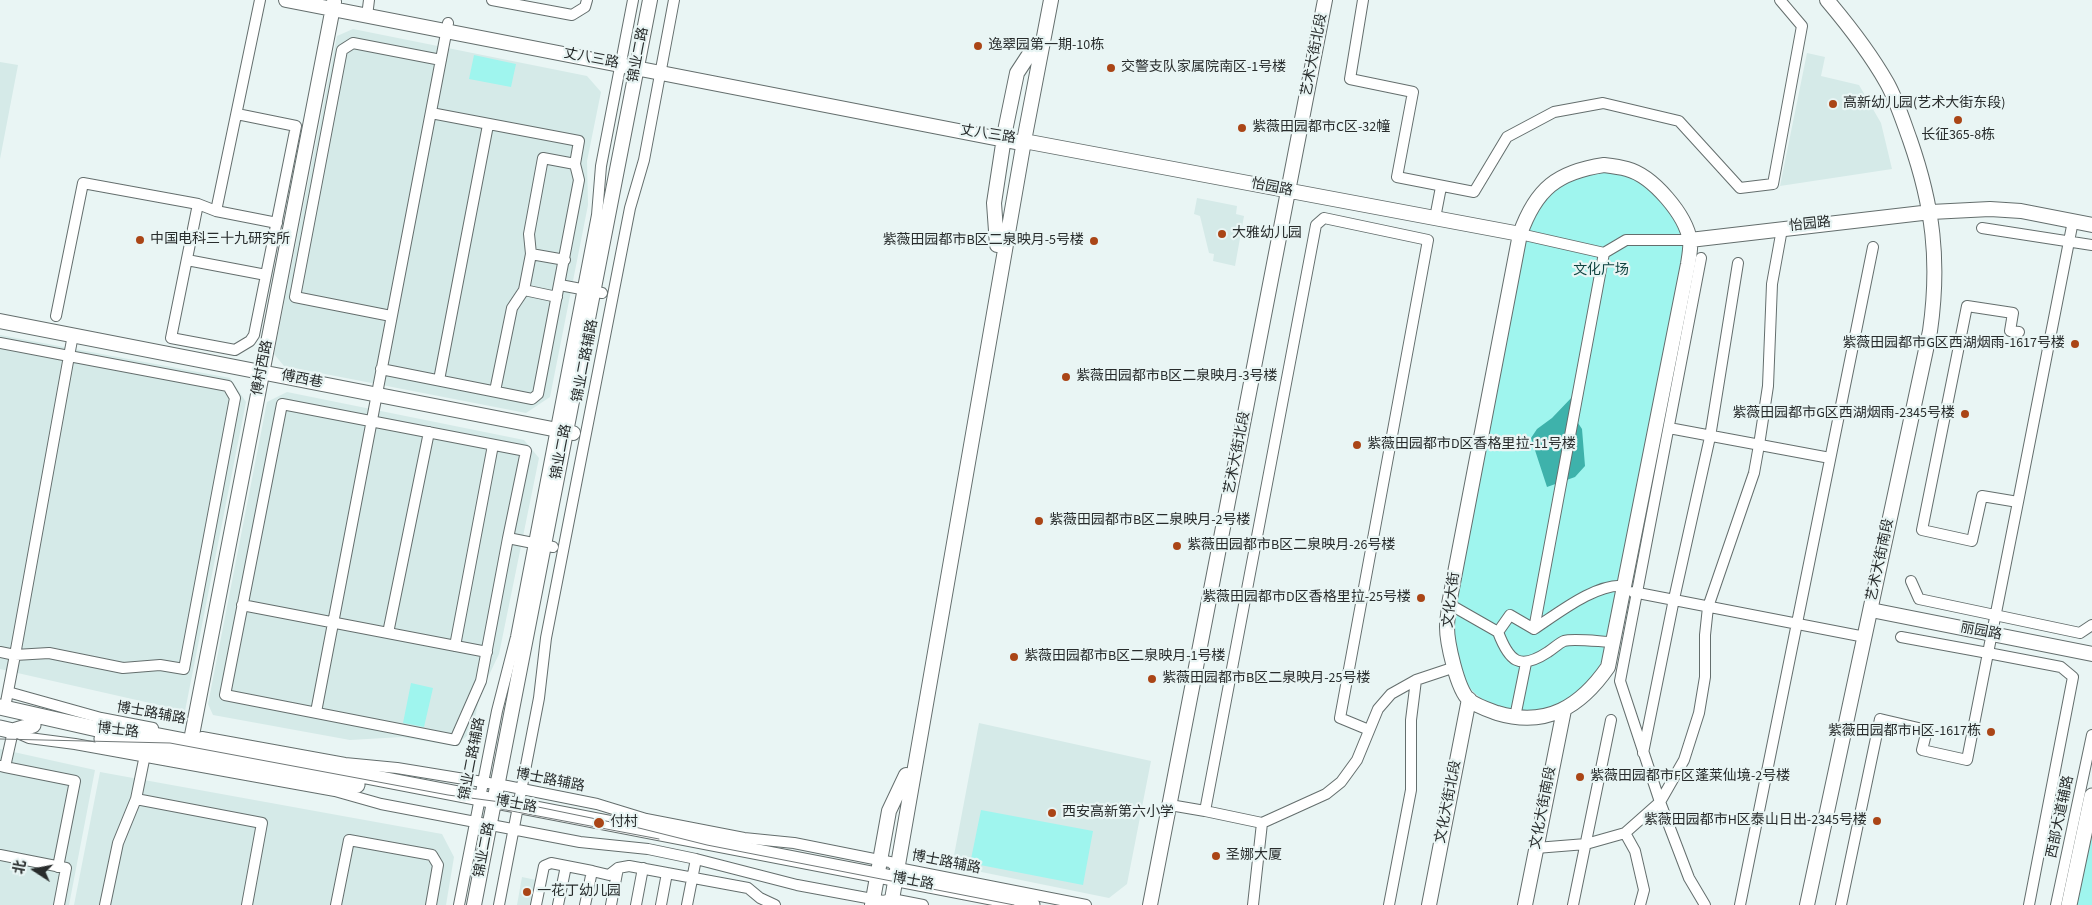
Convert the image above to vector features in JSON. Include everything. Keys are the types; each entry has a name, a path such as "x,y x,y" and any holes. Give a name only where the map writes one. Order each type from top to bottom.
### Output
{"main road":[{"name":"博士路","path":"3,701 32,720 146,751 479,802"},
{"name":"博士路","path":"0,717 149,734 479,802 503,809 982,905"},
{"path":"6,729 32,720"},
{"path":"2069,905 2092,796"},
{"name":"博士路","path":"885,886 1032,905"}],"street":[{"path":"216,211 260,0"},
{"name":"丈八三路","path":"286,0 333,3 368,8 447,27 1013,138"},
{"path":"492,0 572,15 585,7 587,0"},
{"path":"560,285 593,291 601,166 633,0"},
{"name":"锦业二路","path":"642,64 650,0"},
{"name":"锦业二路","path":"484,905 503,809 544,545 593,291 642,64 659,0"},
{"name":"锦业二路辅路","path":"499,905 503,809 521,790 539,698 546,638 630,208 644,160 674,0"},
{"path":"885,886 1013,138 1043,0"},
{"path":"885,886 998,245 994,204 1051,0"},
{"name":"艺术大街北段","path":"1150,905 1325,0"},
{"path":"1363,0 1350,79 1413,92 1397,177 1474,192 1506,137 1554,112 1603,103 1679,121 1740,188 1773,184 1802,26 1780,0"},
{"name":"艺术大街南段","path":"1806,905 1930,331 1934,305 1935,262 1931,212 1922,176 1899,109 1888,84 1867,51 1827,0"},
{"name":"傅村西路","path":"192,735 333,3"},
{"path":"316,712 447,27"},
{"path":"392,316 294,297 342,50 353,43 441,60"},
{"path":"381,369 532,399 538,394 565,260 579,180 575,164 579,142 430,113"},
{"path":"198,204 171,338 235,350 250,341 254,335 296,126 237,114"},
{"path":"438,380 488,125"},
{"name":"怡园路","path":"1013,138 1520,234"},
{"path":"495,392 512,308 524,290 531,254 529,234 543,158 575,164"},
{"name":"文化大街","path":"1604,165 1628,169 1654,186 1669,201 1682,220 1690,240 1688,264 1629,590 1608,666 1595,686 1577,702 1552,715 1515,717 1490,710 1469,699 1455,667 1447,628 1449,604 1520,234 1526,216 1535,200 1556,179 1581,169 1604,165"},
{"path":"56,316 84,183 198,204 216,211 277,223"},
{"path":"1435,218 1441,187"},
{"name":"怡园路","path":"1931,212 1956,204 1998,201 2092,216"},
{"name":"怡园路","path":"1690,240 1931,212 2004,209 2092,225"},
{"path":"1205,811 1316,225 1324,218 1428,240 1340,718 1369,730"},
{"path":"1840,905 1880,719 1927,730 1922,750 1967,760 2073,221"},
{"path":"1982,228 2092,245"},
{"path":"1536,848 1586,844 1625,833 1660,802 1684,760 1699,713 1705,677 1705,635 1708,606 1754,473 1768,386 1772,284 1782,229"},
{"path":"1520,234 1604,253 1626,240 1690,240"},
{"path":"1740,905 1873,248"},
{"path":"1534,629 1604,253"},
{"path":"531,254 565,260"},
{"path":"1701,258 1669,428 1629,590 1620,681 1660,802 1689,878 1705,905"},
{"path":"187,260 266,275"},
{"path":"1643,754 1674,599 1710,436 1738,263"},
{"path":"524,290 557,297"},
{"path":"2018,502 1982,496 1972,541 1922,530 1967,306 2013,313 2010,330 2019,332"},
{"name":"傅西巷","path":"0,321 377,396 566,431"},
{"path":"3,701 15,655 74,336"},
{"path":"0,343 228,386 235,398 184,669 160,665 123,668 49,653 15,655 0,652"},
{"path":"282,404 429,432 526,451 481,681 455,740 225,695 282,404"},
{"path":"1669,428 1830,458"},
{"path":"388,633 429,432"},
{"path":"455,646 493,445"},
{"path":"508,538 544,545"},
{"name":"锦业二路辅路","path":"459,905 497,711 516,637 544,545"},
{"path":"1911,581 1919,599 2080,634 2092,625"},
{"path":"1534,629 1584,598 1615,584 1629,590 1865,637"},
{"path":"1449,604 1498,632 1505,651 1513,658 1526,663 1535,660 1564,641 1614,642"},
{"path":"242,605 487,652"},
{"name":"丽园路","path":"1871,610 2092,654"},
{"path":"1498,632 1510,615 1534,629"},
{"path":"1901,637 2061,668 2073,677 2029,905"},
{"path":"1515,717 1526,663"},
{"path":"1170,804 1262,823 1326,794 1341,782 1358,760 1378,709 1391,694 1416,680 1455,667"},
{"path":"1389,905 1411,790 1411,720 1416,680"},
{"name":"文化大街北段","path":"1429,905 1469,699"},
{"name":"博士路辅路","path":"3,701 345,763 397,768 479,802 503,809 580,842 648,849 725,865 798,885 885,886 1086,905"},
{"name":"文化大街南段","path":"1525,905 1564,710"},
{"path":"1573,905 1611,720"},
{"path":"58,867 75,781 3,766 6,729 29,738 146,751 136,799 118,843 105,905"},
{"name":"西部大道辅路","path":"2056,905 2092,735"},
{"name":"博士路辅路","path":"503,809 521,790 597,804 646,819 744,838 794,843 923,905"},
{"path":"136,799 262,823 247,905"},
{"name":"锦业二路","path":"474,905 503,809"},
{"path":"1253,905 1262,823"},
{"path":"1625,833 1635,851 1644,890 1640,905"},
{"path":"336,905 349,840 432,855 438,865 431,905"},
{"path":"0,855 66,868 59,905"},
{"path":"687,905 696,859"},
{"path":"536,905 544,866 551,863 609,875 618,868 629,866 692,877 748,888 759,901 775,905"},
{"path":"558,905 566,866"},
{"path":"611,905 618,868"},
{"path":"636,905 643,868"},
{"path":"585,905 592,871"},
{"path":"661,905 667,873"}],"shaded area":[{"path":"353,29 587,76 601,92 587,161 588,205 550,397 526,413 284,366 274,354 337,36"},
{"name":"高新幼儿园(艺术大街东段)","path":"1807,53 1825,57 1821,76 1859,85 1881,123 1892,169 1780,186"},
{"path":"0,62 18,65 0,159"},
{"name":"大雅幼儿园","path":"1197,198 1237,206 1236,214 1244,216 1235,266 1213,261 1214,254 1209,253 1200,216 1194,214"},
{"path":"0,335 230,378 246,402 185,711 0,669"},
{"path":"287,392 524,440 539,458 499,654 480,694 472,732 454,746 402,737 350,740 213,715 208,704 267,402"},
{"path":"1574,395 1576,420 1582,429 1585,466 1575,477 1547,487 1531,438 1537,429 1552,418"},
{"name":"西安高新第六小学","path":"979,723 1151,761 1127,884 1109,898 952,866"},
{"path":"0,749 95,770 69,905 0,905"},
{"path":"100,772 442,834 454,857 446,905 74,905"},
{"name":"一花丁幼儿园","path":"522,877 536,880 531,905 517,905"}],"green space":[{"path":"474,55 516,64 511,87 469,79"},
{"name":"文化广场","path":"1600,170 1629,175 1655,193 1674,218 1681,235 1683,254 1608,646 1595,674 1575,697 1550,709 1521,712 1492,705 1480,698 1464,679 1455,647 1455,603 1528,230 1544,201 1562,183 1569,178"},
{"path":"411,683 433,688 424,727 403,723"},
{"path":"981,810 1093,831 1083,885 975,864 971,859"},
{"path":"2092,826 2092,905 2075,905"}],"tram line":[{"path":"0,739 170,743 448,795 538,807 635,827 707,845 1014,905"},
{"path":"501,809 659,839"}],"place":[{"name":"逸翠园第一期-10栋","path":"978,46"},
{"name":"交警支队家属院南区-1号楼","path":"1111,68"},
{"name":"高新幼儿园(艺术大街东段)","path":"1833,104"},
{"name":"长征365-8栋","path":"1958,120"},
{"name":"紫薇田园都市C区-32幢","path":"1242,128"},
{"name":"大雅幼儿园","path":"1222,234"},
{"name":"中国电科三十九研究所","path":"140,240"},
{"name":"紫薇田园都市B区二泉映月-5号楼","path":"1094,241"},
{"name":"紫薇田园都市G区西湖烟雨-1617号楼","path":"2075,344"},
{"name":"紫薇田园都市B区二泉映月-3号楼","path":"1066,377"},
{"name":"紫薇田园都市G区西湖烟雨-2345号楼","path":"1965,414"},
{"name":"紫薇田园都市D区香格里拉-11号楼","path":"1357,445"},
{"name":"紫薇田园都市B区二泉映月-2号楼","path":"1039,521"},
{"name":"紫薇田园都市B区二泉映月-26号楼","path":"1177,546"},
{"name":"紫薇田园都市D区香格里拉-25号楼","path":"1421,598"},
{"name":"紫薇田园都市B区二泉映月-1号楼","path":"1014,657"},
{"name":"紫薇田园都市B区二泉映月-25号楼","path":"1152,679"},
{"name":"紫薇田园都市H区-1617栋","path":"1991,732"},
{"name":"紫薇田园都市F区蓬莱仙境-2号楼","path":"1580,777"},
{"name":"西安高新第六小学","path":"1052,813"},
{"name":"紫薇田园都市H区泰山日出-2345号楼","path":"1877,821"},
{"name":"付村","path":"599,823"},
{"name":"圣娜大厦","path":"1216,856"},
{"name":"一花丁幼儿园","path":"527,892"}]}
